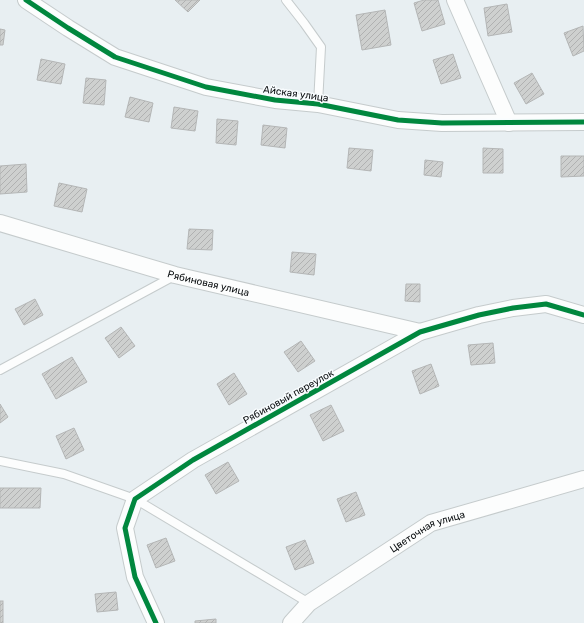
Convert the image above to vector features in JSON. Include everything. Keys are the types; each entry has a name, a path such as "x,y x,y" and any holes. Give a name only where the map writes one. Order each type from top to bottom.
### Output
{"street":[{"name":"Айская улица","path":"26,0 115,58 206,87 275,100 318,104 398,120 442,123 584,122"},
{"path":"455,0 509,123"},
{"name":"Рябиновая улица","path":"0,223 174,276 420,332"},
{"name":"Рябиновый переулок","path":"135,498 194,460 420,332 479,315 513,308 546,304 584,315"},
{"name":"Цветочная улица","path":"291,623 309,603 430,523 584,479"},
{"path":"135,498 125,528 135,577 156,623"}],"lane":[{"path":"286,0 321,47 318,104"},
{"path":"0,370 174,276"},
{"path":"0,461 64,474 135,498 309,603"}],"building":[{"path":"175,0 200,0 188,12"},
{"path":"424,0 438,0 445,24 422,31 414,3"},
{"path":"507,4 512,32 488,36 484,8"},
{"path":"385,10 391,45 362,50 356,15"},
{"path":"583,26 584,51 573,56 564,33"},
{"path":"0,29 5,30 3,45 0,45"},
{"path":"453,54 461,78 441,84 433,60"},
{"path":"41,59 65,64 61,84 37,80"},
{"path":"532,73 544,94 526,104 514,83"},
{"path":"86,78 106,80 104,105 83,103"},
{"path":"130,97 153,103 149,122 125,117"},
{"path":"174,107 198,111 195,131 171,128"},
{"path":"217,119 238,121 236,145 216,143"},
{"path":"263,125 287,128 285,148 261,145"},
{"path":"349,148 373,150 371,171 347,168"},
{"path":"483,148 503,149 503,173 483,173"},
{"path":"561,156 584,156 584,176 561,177"},
{"path":"425,160 443,162 441,177 424,175"},
{"path":"26,164 27,192 0,194 0,166"},
{"path":"59,183 87,189 82,212 54,206"},
{"path":"189,229 213,230 212,250 187,249"},
{"path":"292,252 316,254 314,275 290,272"},
{"path":"406,284 420,284 420,302 405,301"},
{"path":"35,299 43,315 24,325 15,309"},
{"path":"121,327 135,346 119,358 105,338"},
{"path":"301,341 315,361 298,372 284,352"},
{"path":"493,343 495,363 471,365 468,345"},
{"path":"72,357 87,382 56,399 42,374"},
{"path":"431,364 439,386 420,394 412,371"},
{"path":"234,373 247,394 229,405 217,384"},
{"path":"0,404 8,417 0,423"},
{"path":"331,405 344,431 323,441 310,415"},
{"path":"74,428 84,450 66,459 56,436"},
{"path":"228,462 239,481 216,494 205,475"},
{"path":"0,488 41,488 40,508 0,508"},
{"path":"356,492 365,515 346,522 337,499"},
{"path":"166,538 175,561 156,568 147,545"},
{"path":"305,540 314,563 295,570 286,547"},
{"path":"116,592 118,610 97,612 95,594"},
{"path":"0,601 3,601 3,623 0,623"},
{"path":"216,619 216,623 195,623 195,621"}],"cycle path":[{"path":"26,0 115,57 206,87 275,100 318,104 398,120 442,123 584,122"},
{"path":"156,623 135,577 125,528 135,499 193,460 420,332 479,315 513,308 546,304 584,315"}]}
